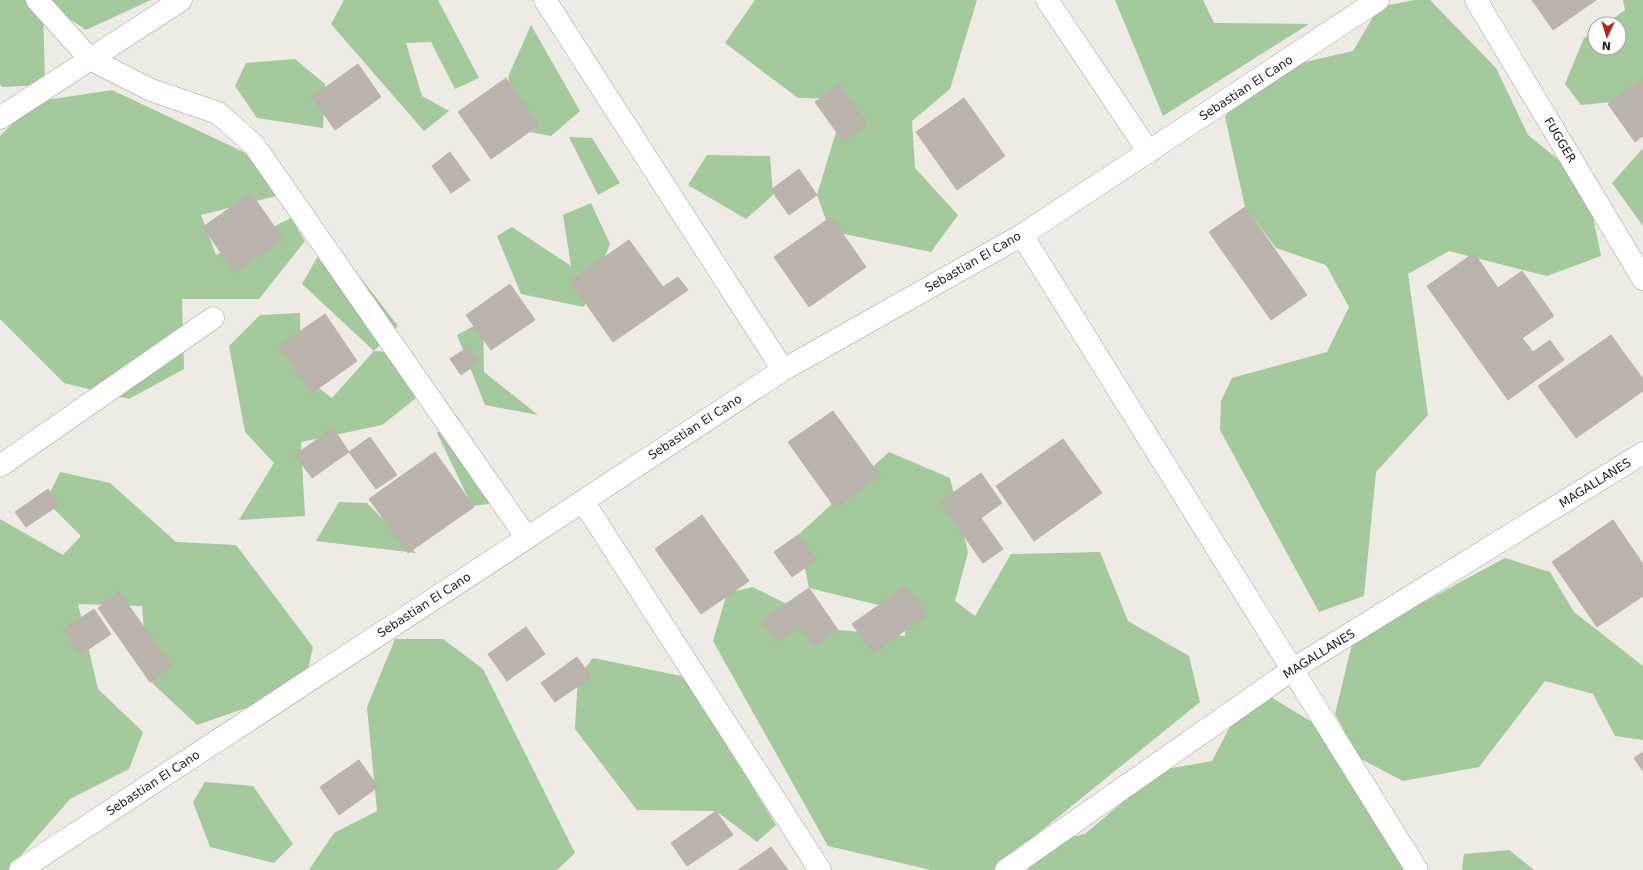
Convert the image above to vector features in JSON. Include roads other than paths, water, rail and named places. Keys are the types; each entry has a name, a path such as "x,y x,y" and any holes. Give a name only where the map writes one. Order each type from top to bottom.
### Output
{"street":[{"path":"37,0 90,60 151,90 218,114 254,145 527,538"},
{"path":"0,118 181,0"},
{"path":"545,0 783,370"},
{"path":"1047,0 1149,152"},
{"name":"Sebastian El Cano","path":"20,870 783,370 1022,235 1378,0"},
{"name":"FUGGER","path":"1476,0 1643,279"},
{"path":"1022,235 1417,870"},
{"path":"0,466 213,318"},
{"name":"MAGALLANES","path":"1006,870 1293,669 1643,453"},
{"path":"583,501 820,870"}]}
